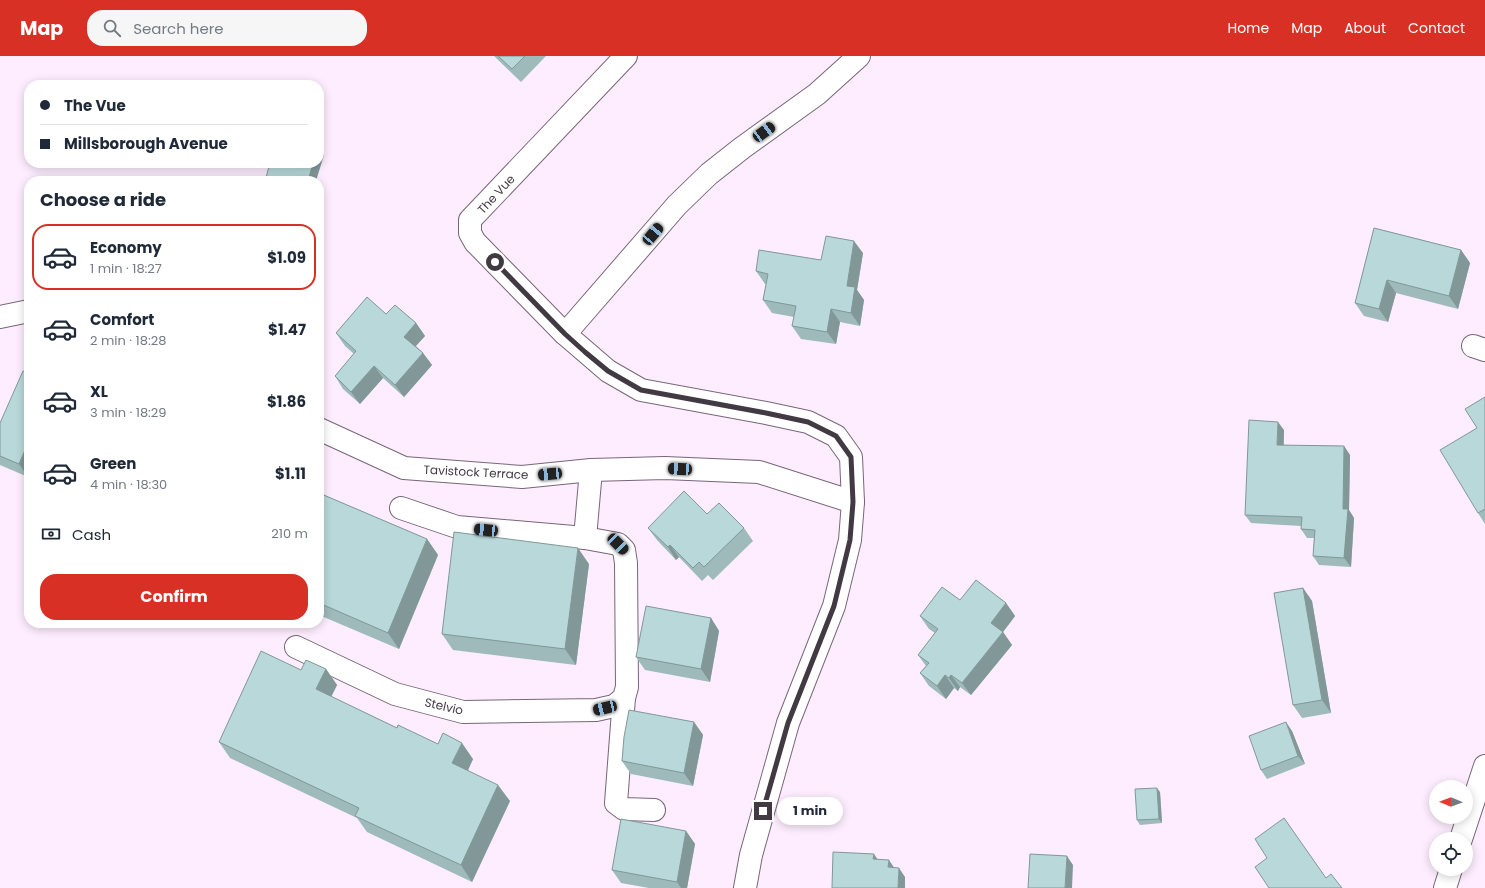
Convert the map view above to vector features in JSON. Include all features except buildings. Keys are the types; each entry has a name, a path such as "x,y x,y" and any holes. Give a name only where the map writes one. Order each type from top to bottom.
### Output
{"street":[{"name":"The Vue","path":"565,334 475,242 470,233 470,220 626,56"},
{"path":"745,888 751,855 788,723 834,606 850,540 853,502 851,457 836,436 808,422 641,390 608,371 565,334 677,205 709,174 742,148 817,94 859,56"},
{"path":"0,317 24,312"},
{"name":"Tavistock Terrace","path":"324,431 404,468 522,476 591,470 665,468 759,472 853,502"},
{"path":"586,538 591,470"},
{"path":"401,508 457,527 586,538 618,544 624,550 626,562 627,687 624,698 616,803 624,809 654,810"},
{"name":"Stelvio","path":"296,647 395,694 463,712 596,710 614,706 624,698"},
{"path":"1463,832 1484,773"},
{"path":"1445,888 1449,876"}],"route":[{"path":"495,262 565,334 585,352 608,371 641,390 808,422 836,436 851,457 853,502 850,540 834,606 788,723 763,811"}]}
